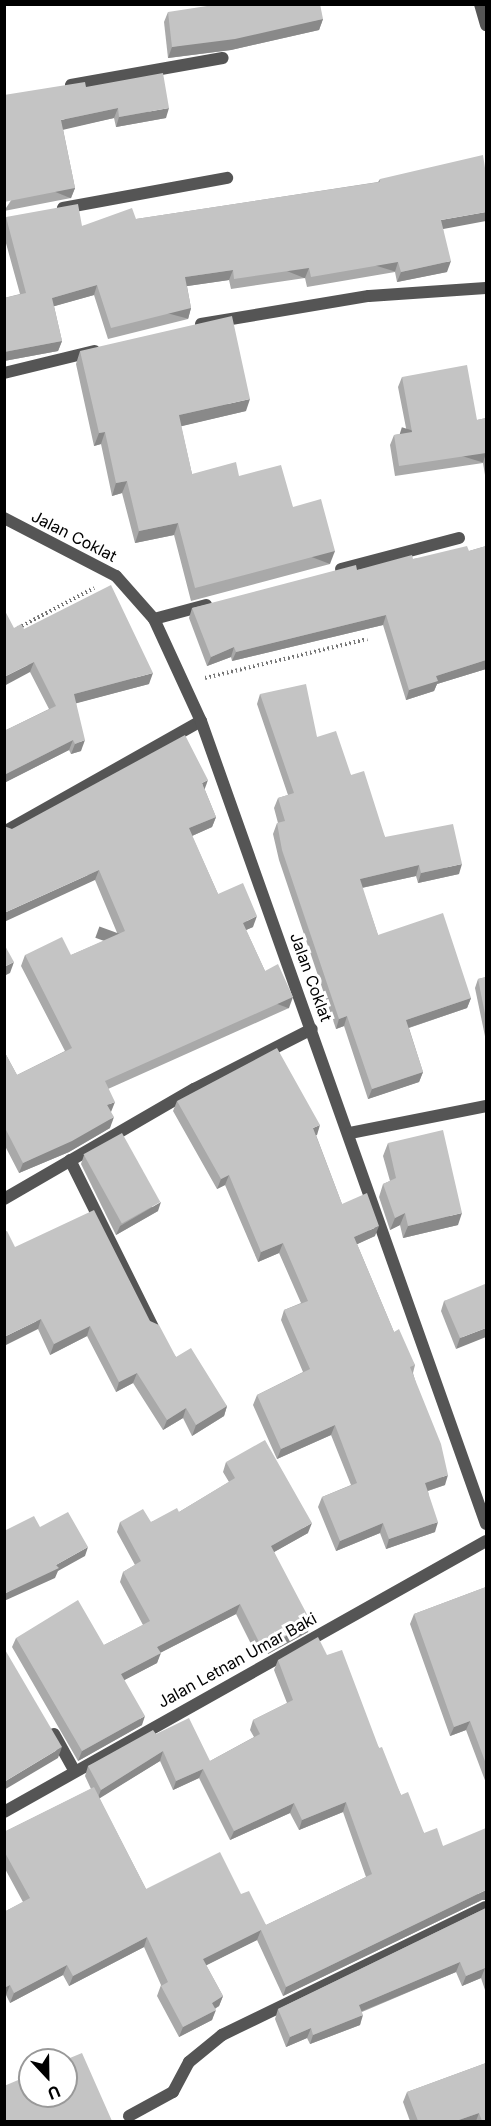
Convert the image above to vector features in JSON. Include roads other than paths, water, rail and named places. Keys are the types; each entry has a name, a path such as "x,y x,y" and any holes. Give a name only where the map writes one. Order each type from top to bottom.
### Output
{"street":[{"path":"480,4 486,26"},
{"path":"62,87 223,58"},
{"path":"51,210 227,178"},
{"path":"183,328 228,317 369,296 486,288"},
{"path":"4,373 105,348"},
{"name":"Jalan Coklat","path":"4,518 116,576 154,619 181,684 201,722 350,1133 486,1524"},
{"path":"324,574 459,538"},
{"path":"154,619 222,601"},
{"path":"4,832 201,722"},
{"path":"4,1199 70,1160 312,1029"},
{"path":"350,1133 486,1106"},
{"path":"70,1160 153,1326"},
{"name":"Jalan Letnan Umar Baki","path":"4,1812 74,1770 486,1541"},
{"path":"45,1719 74,1770"},
{"path":"129,2116 173,2092 189,2062 222,2035 486,1907"}]}
